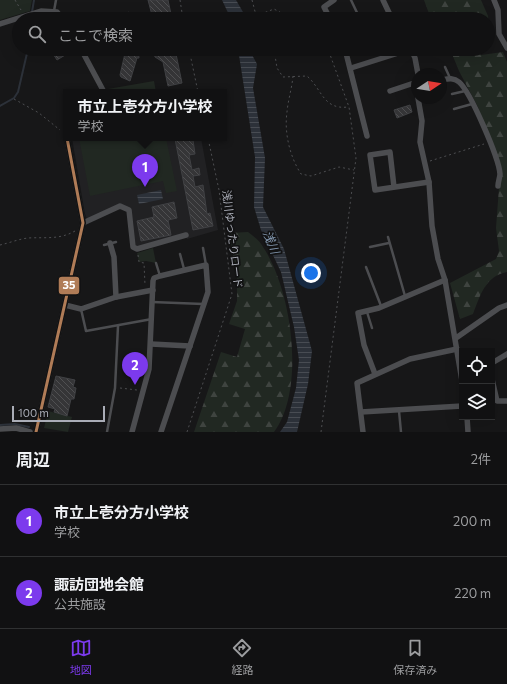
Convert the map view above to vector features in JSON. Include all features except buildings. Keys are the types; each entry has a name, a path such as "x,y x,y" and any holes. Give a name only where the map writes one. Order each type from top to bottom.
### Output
{"street":[{"path":"326,12 324,7 335,0"},
{"path":"383,0 389,12"},
{"path":"494,0 498,10 499,34 507,48"},
{"path":"38,12 54,11"},
{"path":"0,24 12,20"},
{"path":"85,56 102,89"},
{"path":"348,56 367,136"},
{"path":"351,68 394,56"},
{"path":"413,56 416,68"},
{"path":"447,79 450,78 458,81 465,91 491,142 500,174 498,186"},
{"path":"390,90 411,84"},
{"path":"419,104 422,121 420,142 429,182 432,226 438,259 445,280 459,362"},
{"path":"36,432 83,223 68,141"},
{"path":"394,187 390,152 370,155 375,190 429,182"},
{"path":"83,223 123,206 129,210 133,247 136,249 186,236"},
{"path":"110,243 114,257 116,297"},
{"path":"132,432 149,369 154,278 206,265 209,285 208,292 161,432"},
{"path":"375,374 361,334 358,313 382,306 445,280"},
{"path":"65,305 81,309 116,297 153,290"},
{"path":"456,338 499,308 507,305"},
{"path":"151,344 190,346"},
{"path":"363,432 357,383 410,359 457,349"},
{"path":"495,361 507,354"},
{"path":"493,384 497,401 507,401"},
{"path":"361,412 399,411 459,406"},
{"path":"466,420 468,432"},
{"path":"0,429 16,428 30,432"}],"lane":[{"path":"54,11 56,0"},
{"path":"351,0 357,12"},
{"path":"447,72 450,78"},
{"path":"452,94 465,91"},
{"path":"454,109 472,104"},
{"path":"388,237 405,297"},
{"path":"370,247 389,243"},
{"path":"203,248 206,265"},
{"path":"180,254 184,270"},
{"path":"156,263 160,276"},
{"path":"366,267 382,306"},
{"path":"152,302 204,304"},
{"path":"81,309 86,331 118,326 152,318"},
{"path":"367,311 372,328"},
{"path":"107,432 115,388 118,326"},
{"path":"399,411 401,432"}],"path":[{"path":"15,0 22,12"},
{"path":"180,0 182,12"},
{"path":"252,0 255,12"},
{"path":"266,12 274,9 280,12"},
{"path":"190,56 197,89"},
{"path":"275,56 277,68 283,77 307,76 312,80 328,104 336,107 349,107"},
{"path":"321,432 355,171 356,150 349,107 331,56"},
{"path":"293,76 287,113 287,130 293,162 301,174 311,176 338,167 355,171"},
{"path":"14,100 39,113 63,132"},
{"name":"浅川ゆったりロード","path":"186,432 232,294 219,190 209,141"},
{"path":"425,163 491,142"},
{"path":"0,245 27,238 54,238 68,236 77,230"},
{"path":"136,249 140,262 144,263 145,292"},
{"path":"115,388 128,388 143,392"}],"shaded area":[{"path":"73,141 202,141 218,230 187,239 186,236 137,249 133,247 129,210 123,206 88,221 85,214"}],"green space":[{"path":"0,0 32,0 30,11 12,12 12,16 0,20"},
{"path":"424,0 481,0 486,12 428,12"},
{"path":"503,52 507,62 507,272 500,274 488,282 481,294 473,314 460,319 450,283 496,259 499,251 496,228 500,174 478,107 453,56 495,56 495,53"},
{"path":"154,81 155,89 108,89"},
{"path":"80,141 167,141 177,191 166,193 163,181 90,196"},
{"path":"248,232 262,245 273,266 288,313 292,366 290,391 284,413 274,432 194,432 221,352 237,357 245,329 229,324 237,301 237,279 229,233"},
{"path":"153,248 156,263 146,261 139,262 137,253"},
{"path":"48,411 72,417 68,432 44,428"}],"water":[{"path":"222,0 236,0 243,12 228,12"},
{"name":"浅川","path":"239,56 253,56 257,64 253,88 265,158 263,207 284,249 312,351 308,384 297,432 280,432 287,422 296,388 299,360 294,327 281,272 261,230 254,207 255,157"},
{"path":"161,190 163,199 139,204 137,195"}],"waterway":[{"path":"32,12 34,0"},
{"path":"0,106 14,98 18,92 26,56"},
{"path":"0,425 15,424 29,427"}],"transit line":[{"name":"35","path":"36,432 83,223 68,141"}],"place":[{"name":"市立上壱分方小学校","path":"145,187"},
{"name":"諏訪団地会館","path":"135,385"}]}
